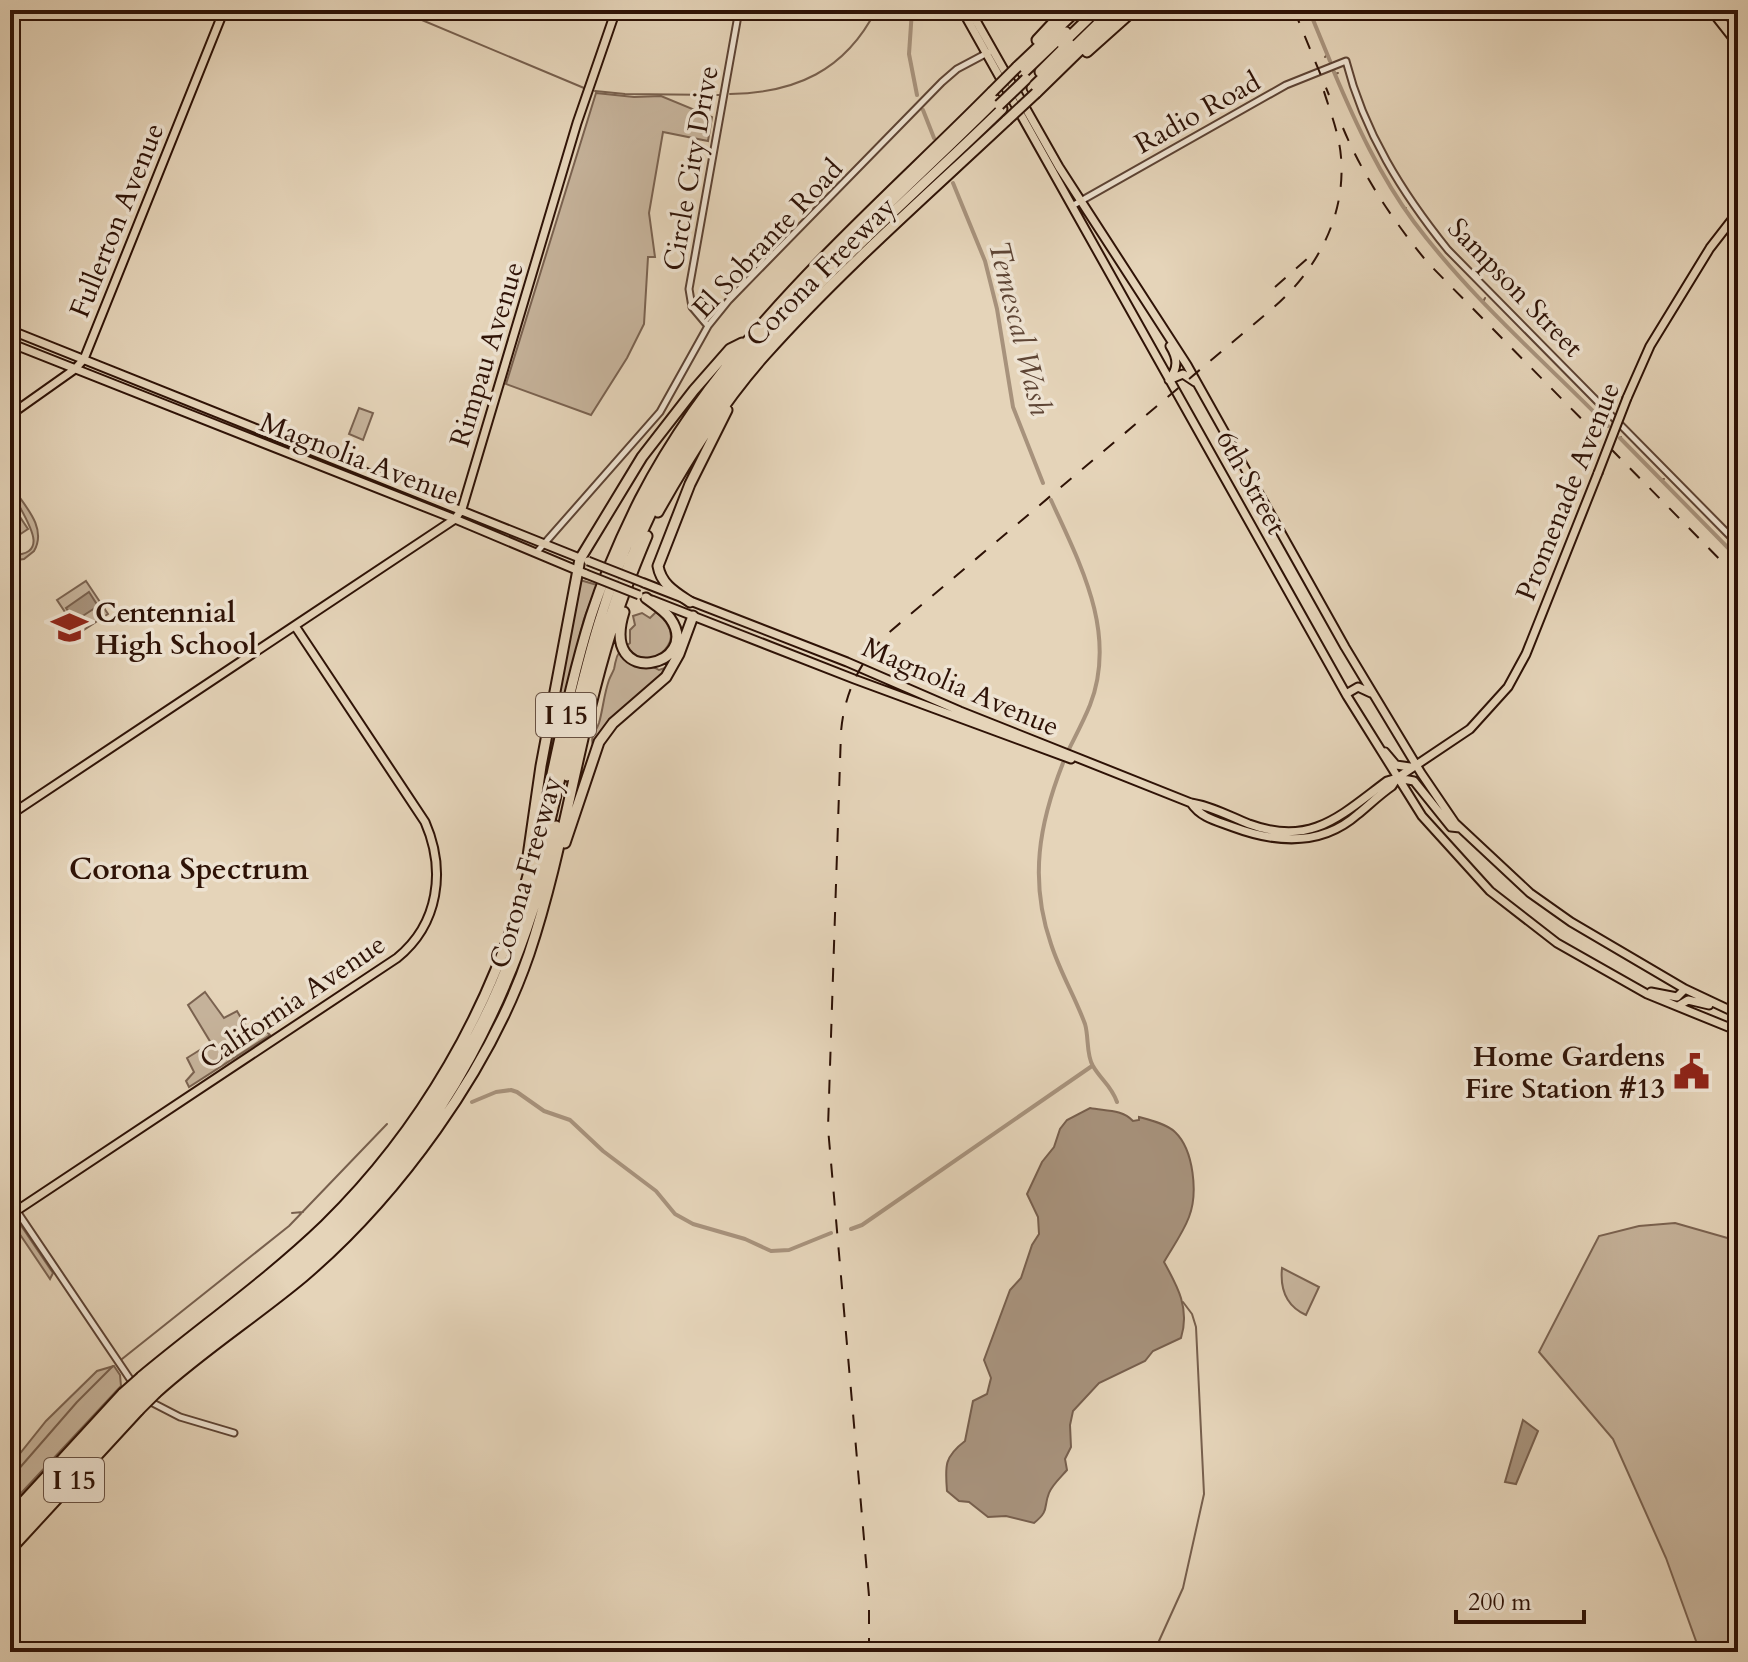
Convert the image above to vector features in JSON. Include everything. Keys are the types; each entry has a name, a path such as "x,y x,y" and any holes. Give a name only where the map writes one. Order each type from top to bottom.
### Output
{"highway":[{"path":"1025,78 1065,10"},
{"name":"Corona Freeway","path":"10,1516 131,1405 148,1385 189,1365 303,1277 377,1204 422,1149 487,1047 528,956 554,868 611,632 640,554 673,486 730,399 765,355 933,172 1000,107 1077,10"},
{"path":"1000,107 1089,10"},
{"path":"1025,78 1097,10"},
{"path":"1025,78 1104,10"},
{"path":"1025,78 1112,10"},
{"name":"Corona Freeway","path":"10,1550 148,1385 235,1300 291,1256 360,1188 416,1118 454,1055 504,952 526,884 591,616 613,557 670,446 705,393 820,261 933,172 1000,107 1002,82 1025,78 1070,61 1121,10"},
{"path":"1070,61 1084,54 1134,10"},
{"path":"1712,10 1738,43"},
{"path":"1720,10 1738,34"},
{"path":"1731,10 1738,19"},
{"path":"148,1385 205,1334 300,1258 376,1181 440,1093 483,1016 521,928 550,824 593,636 628,542 655,486 698,416 746,353 933,172"},
{"path":"377,1204 480,1043 516,961 547,862 603,633 633,554 665,484 701,426 789,312 933,172"},
{"path":"526,884 541,766 584,560 642,457 730,349 749,339"},
{"path":"690,602 668,587 660,576 658,566 690,484 725,417 730,399"},
{"path":"640,554 619,636 627,655 645,665 664,659 673,650 676,638 668,615 642,596"},
{"path":"554,868 599,742 613,723 666,677 679,654 693,616"},
{"path":"454,1055 483,1016"},
{"path":"148,1385 321,1250 402,1162"},
{"path":"205,1334 235,1300"},
{"path":"10,1538 131,1405"},
{"path":"10,1526 131,1405"}],"main road":[{"name":"Fullerton Avenue","path":"10,415 75,369 84,359 224,10"},
{"name":"Rimpau Avenue","path":"10,815 455,519 462,509 577,123 616,10"},
{"path":"962,10 990,51"},
{"path":"970,10 990,51"},
{"name":"6th Street","path":"990,51 1080,201 1204,395 1345,647 1416,765"},
{"name":"6th Street","path":"990,51 1169,380 1359,718 1397,778"},
{"name":"Promenade Avenue","path":"1416,765 1470,729 1508,687 1526,654 1650,346 1710,248 1738,212"},
{"path":"1154,313 1176,359 1175,372 1169,380"},
{"name":"Magnolia Avenue","path":"10,330 543,544 847,662 1054,751"},
{"name":"Magnolia Avenue","path":"10,343 693,616 1273,832 1302,832 1327,825 1387,781 1416,765"},
{"path":"1169,380 1183,374 1204,395"},
{"path":"155,401 160,389"},
{"path":"214,425 218,414"},
{"path":"372,488 376,477"},
{"path":"690,602 693,616"},
{"name":"California Avenue","path":"13,1213 397,958 413,943 426,924 434,902 437,876 429,830 295,626"},
{"path":"1346,694 1358,687 1376,697"},
{"path":"1359,718 1396,765 1406,768 1416,765 1460,828 1507,873 1554,911 1625,956 1736,1013"},
{"name":"Magnolia Avenue","path":"1191,803 1198,814 1270,839 1292,841 1331,832 1361,812 1397,778"},
{"path":"1397,778 1414,781 1451,827 1460,828"},
{"path":"1397,778 1422,816"},
{"path":"1361,812 1396,790 1402,793 1471,872 1518,914 1557,943 1633,987 1738,1031"},
{"path":"1633,987 1675,997 1685,989"},
{"path":"1678,1006 1688,1000 1736,1013"}],"street":[{"name":"Circle City Drive","path":"708,326 692,307 689,289 739,10"},
{"name":"El Sobrante Road","path":"536,553 660,412 708,326 729,300 942,82 957,69 990,51"},
{"name":"Radio Road","path":"1072,206 1286,85 1346,61"},
{"name":"Sampson Street","path":"1346,61 1355,95 1388,164 1448,250 1738,544"},
{"path":"10,1201 13,1213 140,1394 180,1417 234,1433"}],"shaded area":[{"path":"596,93 661,96 712,117 708,141 663,132 649,213 655,257 648,257 644,324 627,358 591,415 506,384"},
{"path":"359,408 373,413 363,440 349,434"},
{"path":"10,484 32,516 38,542 34,551 24,559 10,561 10,555 25,553 32,547 33,538"},
{"path":"10,502 28,529 10,541"},
{"path":"580,580 597,585 584,619 546,769"},
{"path":"86,581 108,614 79,633 57,600"},
{"path":"89,592 98,606 75,621 66,608"},
{"path":"656,612 668,625 669,644 651,660 637,657 626,646 630,643 630,630 635,625 633,616 642,613 650,618"},
{"path":"620,651 637,663 659,670 668,667 593,745 607,685"},
{"path":"205,992 224,1018 237,1011 248,1030 256,1033 264,1029 270,1035 189,1087 186,1081 194,1072 187,1058 211,1043 188,1005"},
{"path":"1090,1108 1119,1112 1133,1121 1139,1120 1139,1117 1163,1125 1175,1132 1186,1150 1194,1185 1192,1207 1184,1229 1164,1262 1178,1289 1183,1308 1181,1338 1153,1351 1145,1361 1099,1383 1073,1411 1071,1447 1065,1459 1067,1470 1050,1490 1039,1519 1034,1523 1006,1516 988,1517 969,1502 959,1501 947,1491 947,1463 965,1441 973,1401 987,1394 991,1378 984,1360 1010,1290 1021,1278 1039,1234 1038,1217 1027,1194 1042,1162 1054,1147 1060,1129 1067,1120"},
{"path":"13,1218 53,1273 50,1279 17,1230 10,1234 10,1219"},
{"path":"1675,1223 1738,1241 1738,1652 1700,1652 1666,1558 1613,1439 1539,1352 1599,1236 1639,1226"},
{"path":"1282,1268 1319,1287 1306,1315 1294,1307 1286,1296"},
{"path":"114,1366 120,1375 121,1386 10,1505 10,1466 46,1421 97,1371"},
{"path":"1523,1420 1538,1431 1516,1484 1505,1482"}],"waterway":[{"path":"398,10 584,88"},
{"path":"730,94 776,89 816,74 849,49 876,10"},
{"name":"Temescal Wash","path":"912,10 909,54 917,95"},
{"path":"1309,10 1330,61"},
{"path":"1334,72 1370,149 1414,222 1483,302 1608,426"},
{"path":"595,91 719,95"},
{"name":"Temescal Wash","path":"923,110 934,138"},
{"name":"Temescal Wash","path":"953,183 985,261 997,309 1013,407 1043,483"},
{"path":"1620,438 1738,558"},
{"path":"1660,480 1664,479"},
{"name":"Temescal Wash","path":"1051,500 1092,600 1100,652 1098,678 1090,705 1069,749"},
{"name":"Temescal Wash","path":"1063,763 1043,830 1040,897 1055,954 1085,1024 1091,1062 1117,1102"},
{"path":"851,1229 862,1225 1092,1066"},
{"path":"472,1102 496,1092 511,1090 544,1111 570,1120 603,1151 656,1191 675,1214 693,1224 745,1239 771,1251 789,1250 831,1233"},
{"path":"122,1359 289,1226 387,1124"},
{"path":"292,1213 303,1212"},
{"path":"1154,1652 1183,1588 1204,1494 1196,1327 1192,1314 1183,1302"},
{"path":"10,1479 113,1366"}],"railway":[{"path":"1294,10 1329,95"},
{"path":"869,1652 869,1596 828,1128 841,732 849,692 868,656 886,635 1273,308 1303,277 1325,240 1339,200 1341,157 1322,85"},
{"path":"1343,128 1381,199 1428,263 1738,578"},
{"path":"1275,287 1307,259"}],"place":[{"name":"Centennial High School","path":"69,628"},
{"name":"Home Gardens Fire Station #13","path":"1691,1072"}],"district":[{"name":"Corona Spectrum","path":"189,869"}]}
